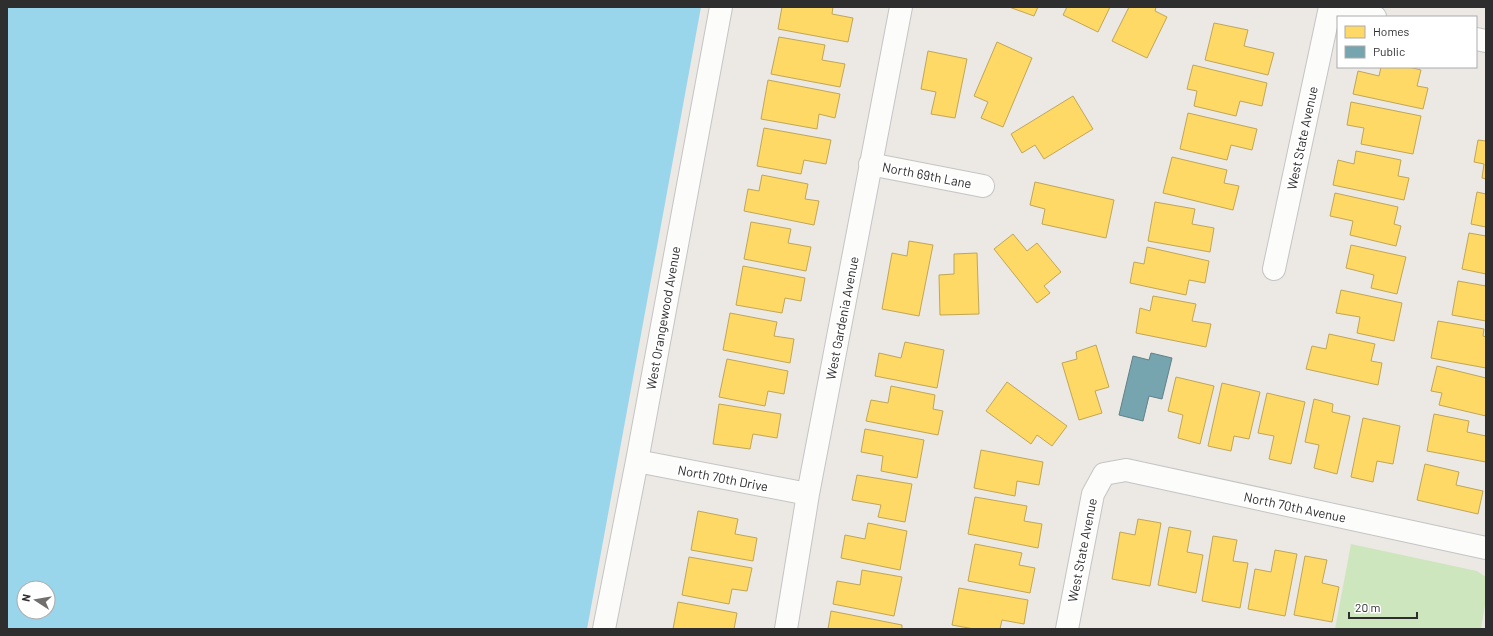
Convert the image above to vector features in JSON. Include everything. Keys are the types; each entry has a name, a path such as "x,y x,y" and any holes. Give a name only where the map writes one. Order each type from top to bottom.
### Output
{"street":[{"name":"West Orangewood Avenue","path":"604,629 637,461 720,7"},
{"name":"West Gardenia Avenue","path":"786,629 808,494 901,7"},
{"path":"1330,7 1370,16"},
{"name":"West State Avenue","path":"1274,269 1330,7"},
{"name":"North 69th Lane","path":"870,164 984,186"},
{"name":"North 70th Drive","path":"637,461 808,494"},
{"name":"North 70th Avenue","path":"1104,474 1126,470 1486,548"},
{"name":"West State Avenue","path":"1067,629 1093,494 1104,474"}],"green space":[{"path":"1351,544 1477,571 1486,577 1486,599 1481,629 1335,629"}],"water":[{"path":"7,7 701,7 587,629 7,629"}],"building: Homes":[{"path":"782,7 833,7 832,14 853,18 848,42 778,29"},
{"path":"1009,7 1038,7 1034,16"},
{"path":"1067,7 1110,7 1098,32 1063,15"},
{"path":"1129,7 1156,7 1155,11 1167,17 1147,58 1112,41"},
{"path":"1214,23 1248,30 1244,46 1274,53 1268,75 1205,60"},
{"path":"779,37 825,45 822,60 845,64 840,87 771,74"},
{"path":"997,42 1032,58 1003,127 981,118 988,102 974,96"},
{"path":"928,51 967,59 955,118 931,114 936,92 921,89"},
{"path":"1193,65 1267,83 1262,106 1240,101 1236,116 1194,106 1197,91 1187,89"},
{"path":"1381,68 1413,68 1421,70 1417,86 1428,88 1423,109 1353,94 1358,71 1379,76"},
{"path":"768,80 840,94 835,118 819,114 817,129 761,119"},
{"path":"1073,96 1093,129 1044,159 1035,145 1022,153 1011,134"},
{"path":"1351,102 1421,116 1413,154 1361,144 1364,128 1347,125"},
{"path":"1188,113 1257,129 1252,150 1231,145 1227,160 1180,149"},
{"path":"764,128 831,140 826,164 804,160 801,174 757,166"},
{"path":"1478,140 1486,141 1486,179 1482,178 1484,164 1474,162"},
{"path":"1356,151 1401,160 1398,176 1409,178 1404,200 1333,185 1338,160 1354,164"},
{"path":"1172,157 1227,170 1224,183 1239,186 1233,210 1163,193"},
{"path":"762,175 808,184 805,199 819,201 814,225 744,211 748,189 759,191"},
{"path":"1035,182 1114,200 1106,238 1042,224 1045,209 1030,205"},
{"path":"1477,192 1486,194 1486,227 1471,224"},
{"path":"1335,193 1398,207 1394,224 1401,226 1396,246 1350,235 1353,221 1330,216"},
{"path":"1155,202 1195,209 1192,224 1214,228 1210,252 1148,241"},
{"path":"751,222 791,229 788,243 811,247 806,271 744,259"},
{"path":"1469,233 1486,236 1486,274 1462,269"},
{"path":"1013,234 1027,251 1037,243 1061,272 1044,286 1050,293 1037,303 994,249"},
{"path":"909,241 933,245 919,316 882,309 892,253 907,256"},
{"path":"1351,245 1406,257 1397,294 1371,288 1374,275 1346,268"},
{"path":"1147,247 1209,261 1205,283 1189,280 1186,295 1130,283 1134,262 1144,264"},
{"path":"977,253 979,314 940,315 939,275 954,274 954,254"},
{"path":"743,266 805,278 801,301 785,298 782,313 736,305"},
{"path":"1458,281 1486,286 1486,321 1452,315"},
{"path":"1341,290 1402,303 1394,341 1357,333 1360,317 1336,313"},
{"path":"1153,296 1196,304 1192,321 1211,324 1206,347 1136,333 1140,308 1150,311"},
{"path":"730,313 777,322 774,336 794,339 790,363 723,350"},
{"path":"1438,321 1484,329 1483,336 1486,337 1486,368 1431,358"},
{"path":"1329,334 1375,344 1371,361 1382,363 1378,385 1306,369 1312,346 1326,349"},
{"path":"905,342 944,350 937,388 875,376 879,353 901,358"},
{"path":"1096,345 1109,387 1095,391 1102,413 1079,420 1062,363 1077,359 1076,352"},
{"path":"727,359 788,371 784,394 768,391 765,406 719,397"},
{"path":"1437,366 1486,378 1486,416 1439,405 1442,393 1431,391"},
{"path":"1176,377 1214,386 1200,444 1178,438 1183,415 1168,411"},
{"path":"1007,382 1067,426 1052,446 1037,435 1031,444 986,411"},
{"path":"1222,383 1260,392 1249,439 1234,436 1231,451 1208,446"},
{"path":"891,386 935,395 933,409 943,411 938,435 866,421 871,400 888,403"},
{"path":"1267,393 1305,402 1291,464 1269,459 1274,436 1258,433"},
{"path":"1314,399 1333,404 1332,412 1350,416 1337,474 1314,468 1319,445 1305,442"},
{"path":"719,404 781,414 777,438 753,434 750,449 713,444"},
{"path":"1434,414 1469,421 1467,432 1486,436 1486,462 1427,451"},
{"path":"1363,418 1400,426 1393,464 1377,461 1373,482 1351,477"},
{"path":"865,429 924,440 917,478 881,471 883,456 861,452"},
{"path":"981,450 1043,462 1039,485 1017,481 1015,496 974,488"},
{"path":"1425,464 1459,472 1456,485 1483,491 1478,514 1417,500"},
{"path":"857,475 912,484 905,522 878,517 881,505 852,500"},
{"path":"975,497 1027,506 1024,521 1042,524 1038,548 968,534"},
{"path":"698,511 738,519 735,534 757,538 753,561 691,550"},
{"path":"1138,519 1161,523 1150,586 1112,579 1120,532 1135,535"},
{"path":"868,523 907,531 900,570 841,558 845,535 865,539"},
{"path":"1169,527 1191,531 1187,552 1203,555 1196,593 1158,585"},
{"path":"1213,536 1237,540 1233,561 1248,563 1240,608 1202,601"},
{"path":"975,544 1022,553 1019,565 1035,568 1030,593 968,581"},
{"path":"1275,550 1297,554 1285,616 1248,609 1255,569 1271,572"},
{"path":"1305,556 1327,560 1322,583 1339,587 1332,622 1294,615"},
{"path":"689,557 752,568 747,591 732,589 729,604 682,595"},
{"path":"862,570 902,577 894,616 833,604 837,581 860,585"},
{"path":"959,588 1028,600 1024,624 1002,620 1000,629 974,629 952,625"},
{"path":"678,602 737,613 734,629 673,629"},
{"path":"831,611 902,625 902,629 828,629"}],"building: Public":[{"path":"1151,353 1172,358 1162,399 1149,396 1143,421 1119,415 1133,356 1149,360"}]}
